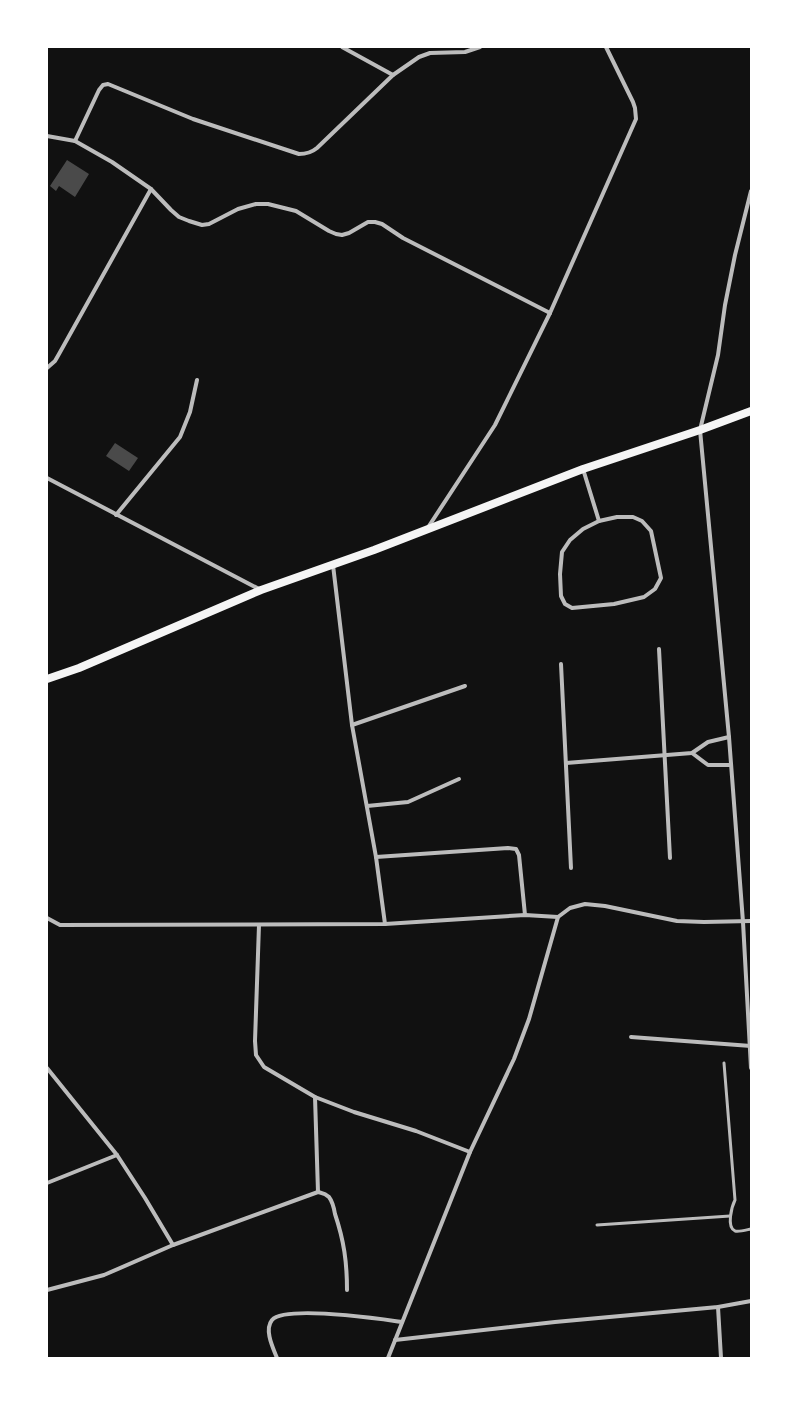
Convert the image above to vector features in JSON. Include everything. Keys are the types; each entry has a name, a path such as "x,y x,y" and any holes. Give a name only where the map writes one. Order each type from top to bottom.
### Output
{"main road":[{"path":"47,678 78,668 261,590 426,531 583,469 700,430 751,411"}],"street":[{"path":"342,47 393,75"},
{"path":"75,142 99,90 103,85 108,84 193,119 299,154 305,154 312,152 317,148 393,75 419,56 425,54 465,52 480,47"},
{"path":"426,531 495,425 550,313 637,116 633,102 606,47"},
{"path":"47,136 75,142 112,162 151,190 170,210 179,217 202,225 209,224 238,209 256,204 274,205 296,211 329,231 342,235 349,233 368,222 375,222 382,224 403,238 550,313"},
{"path":"47,368 55,361 151,190"},
{"path":"751,191 735,256 725,305 718,355 700,430 729,737 743,922 751,1068"},
{"path":"116,515 180,437 190,412 197,380"},
{"path":"583,469 599,521"},
{"path":"47,478 261,590"},
{"path":"617,517 633,517 642,521 651,531 661,578 655,589 644,597 614,604 572,608 565,604 561,596 560,574 562,552 570,540 583,529 599,521 617,517"},
{"path":"333,565 352,725 376,857 385,924"},
{"path":"659,649 670,858"},
{"path":"561,664 572,868"},
{"path":"352,725 465,686"},
{"path":"566,763 692,753 708,742 729,737"},
{"path":"692,753 708,765 731,765"},
{"path":"367,806 408,802 460,779"},
{"path":"376,857 508,848 516,849 519,855 525,915"},
{"path":"388,1358 470,1152 514,1059 529,1019 558,917 570,908 585,904 605,906 677,921 751,921"},
{"path":"47,918 60,925 259,925 385,924 525,915 558,917"},
{"path":"259,925 255,1042 256,1056 264,1067 315,1097 354,1112 416,1130 470,1152"},
{"path":"631,1037 750,1046"},
{"path":"47,1068 116,1156 145,1198 173,1246"},
{"path":"315,1097 318,1192"},
{"path":"47,1182 116,1156"},
{"path":"47,1290 104,1275 173,1246 318,1192 324,1193 329,1197 338,1223 347,1263 347,1290"},
{"path":"395,1340 555,1322 718,1307 751,1301"},
{"path":"718,1307 721,1358"},
{"path":"276,1358 271,1343 269,1328 272,1320 279,1316 308,1313 402,1322"}],"lane":[{"path":"724,1063 735,1200 731,1207 731,1227 733,1230 737,1231 751,1229"},
{"path":"597,1225 730,1216"}],"building":[{"path":"67,160 89,174 75,197 59,186 56,191 50,186"},
{"path":"115,443 138,458 129,471 106,456"}]}
